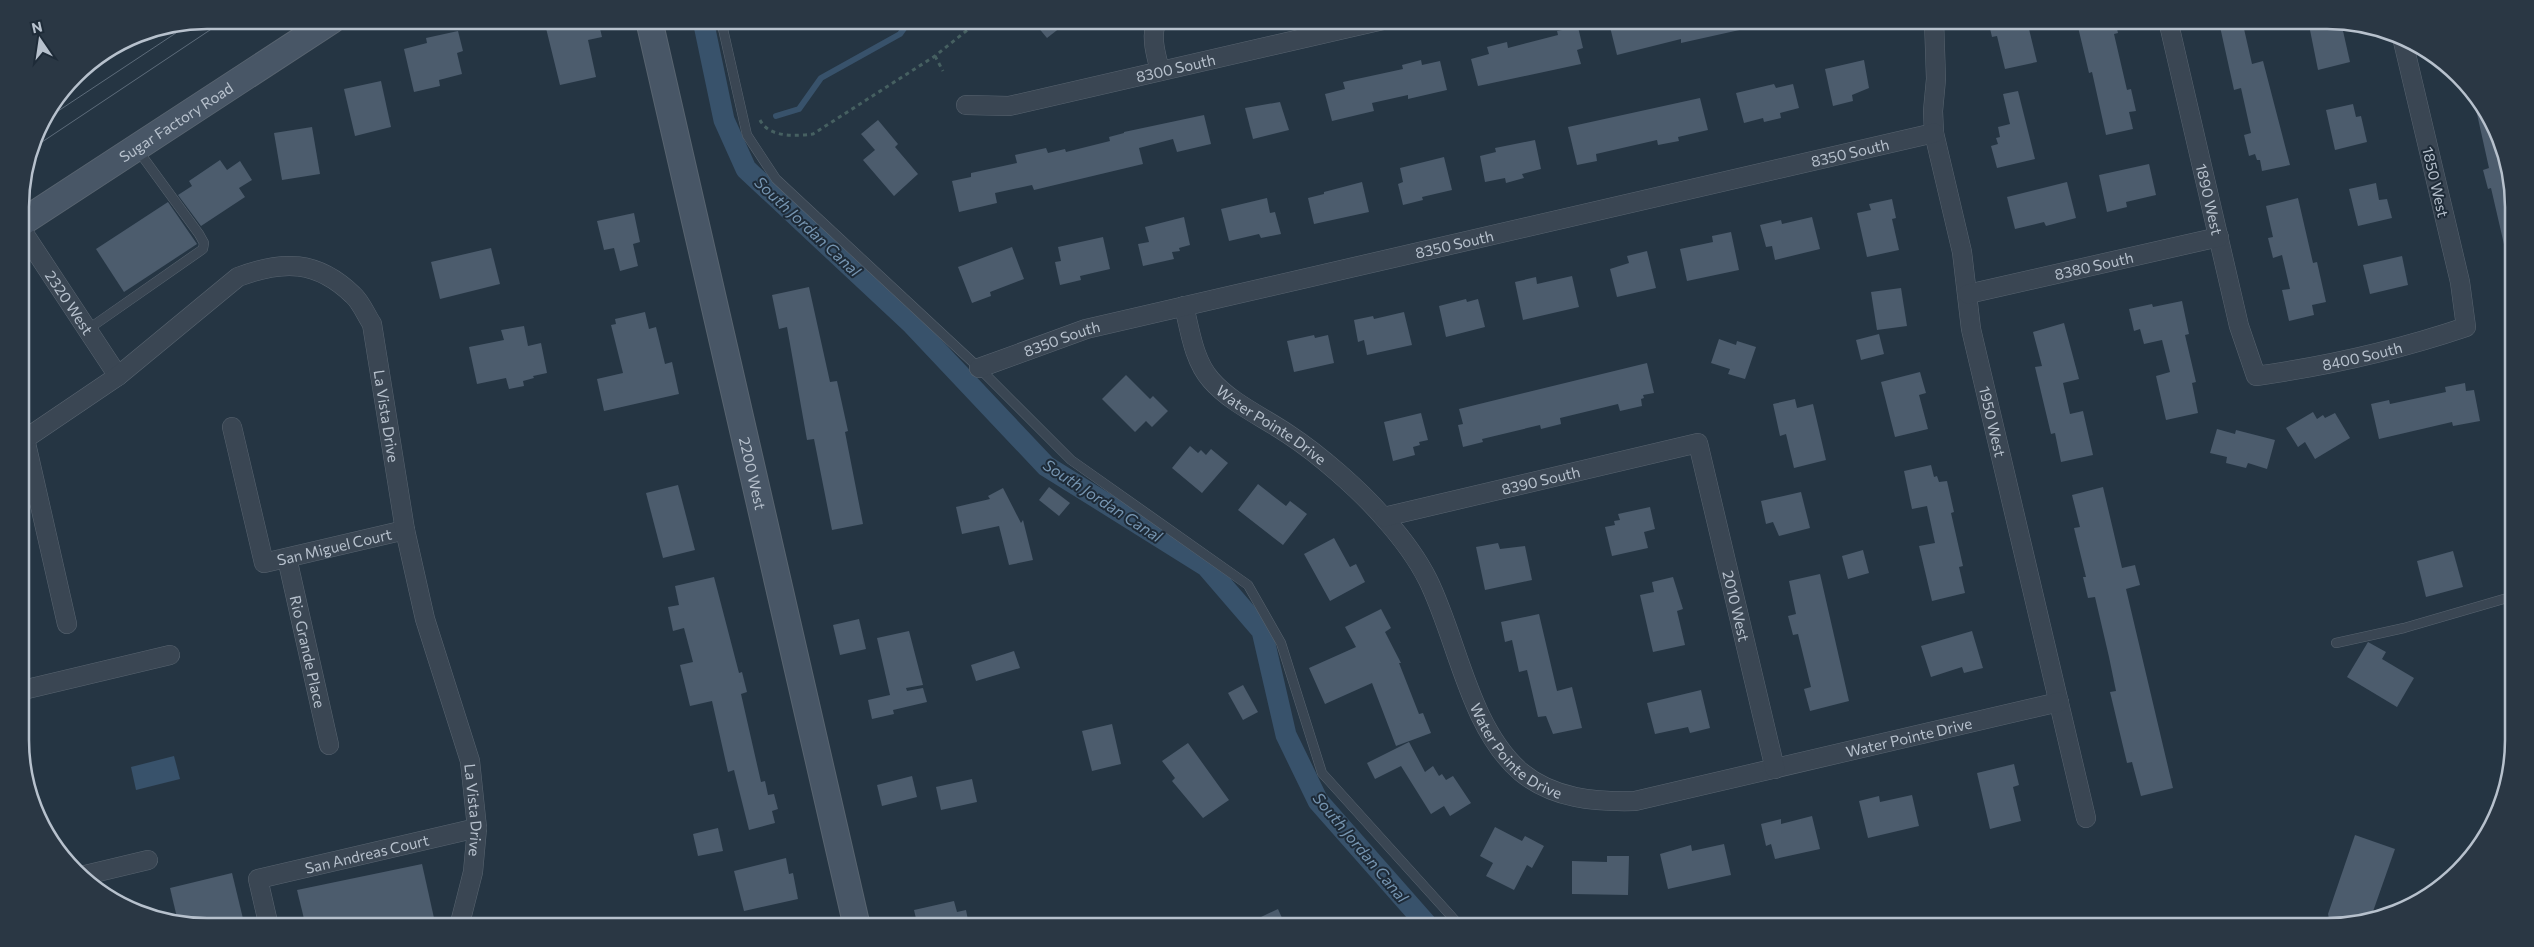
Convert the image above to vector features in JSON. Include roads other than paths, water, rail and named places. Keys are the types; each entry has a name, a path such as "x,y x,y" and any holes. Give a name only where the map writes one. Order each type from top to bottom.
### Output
{"street":[{"name":"Sugar Factory Road","path":"29,218 318,29"},
{"name":"2200 West","path":"650,29 855,918"},
{"path":"1154,29 1154,47 1160,71"},
{"name":"8300 South","path":"966,105 1009,106 1344,29"},
{"name":"1950 West","path":"1934,29 1936,79 1933,111 1934,133 1962,252 1971,329 2086,818"},
{"name":"1890 West","path":"2170,29 2240,326 2256,376"},
{"name":"1850 West","path":"2404,46 2460,282 2466,327"},
{"name":"8350 South","path":"979,368 1086,329 1934,133"},
{"name":"8380 South","path":"1968,294 2219,237"},
{"name":"2320 West","path":"29,240 118,376"},
{"name":"La Vista Drive","path":"29,436 118,376 238,277 261,268 288,264 308,268 328,276 354,296 372,324 405,530 425,619 470,761 477,828 473,872 461,918"},
{"name":"Water Pointe Drive","path":"1184,306 1199,360 1211,380 1231,397 1305,446 1384,518 1414,556 1428,580 1486,727 1502,751 1522,772 1544,787 1573,798 1602,802 1635,801 2059,702"},
{"name":"8400 South","path":"2256,376 2295,370 2412,344 2466,327"},
{"name":"San Miguel Court","path":"232,427 264,563 405,530"},
{"name":"8390 South","path":"1384,518 1698,443"},
{"name":"2010 West","path":"1698,443 1774,769"},
{"path":"29,465 67,624"},
{"name":"Rio Grande Place","path":"287,558 329,746"},
{"path":"29,689 170,655"},
{"name":"San Andreas Court","path":"267,918 258,879 477,828"},
{"path":"89,874 148,860"}],"lane":[{"path":"722,29 747,134 776,179 979,368 1071,460 1248,586 1281,643 1322,772 1453,918"},
{"path":"87,330 203,249 204,243 199,234 136,147"},
{"path":"2336,643 2404,628 2505,599"}],"water":[{"path":"174,756 180,779 136,790 131,767"}],"waterway":[{"name":"South Jordan Canal","path":"705,29 724,120 746,169 911,323 1046,466 1206,566 1262,631 1286,735 1318,801 1421,918"},
{"path":"776,116 799,109 821,78 900,34 904,29"}],"tram line":[{"path":"40,143 212,29"},
{"path":"57,112 179,31"}]}
